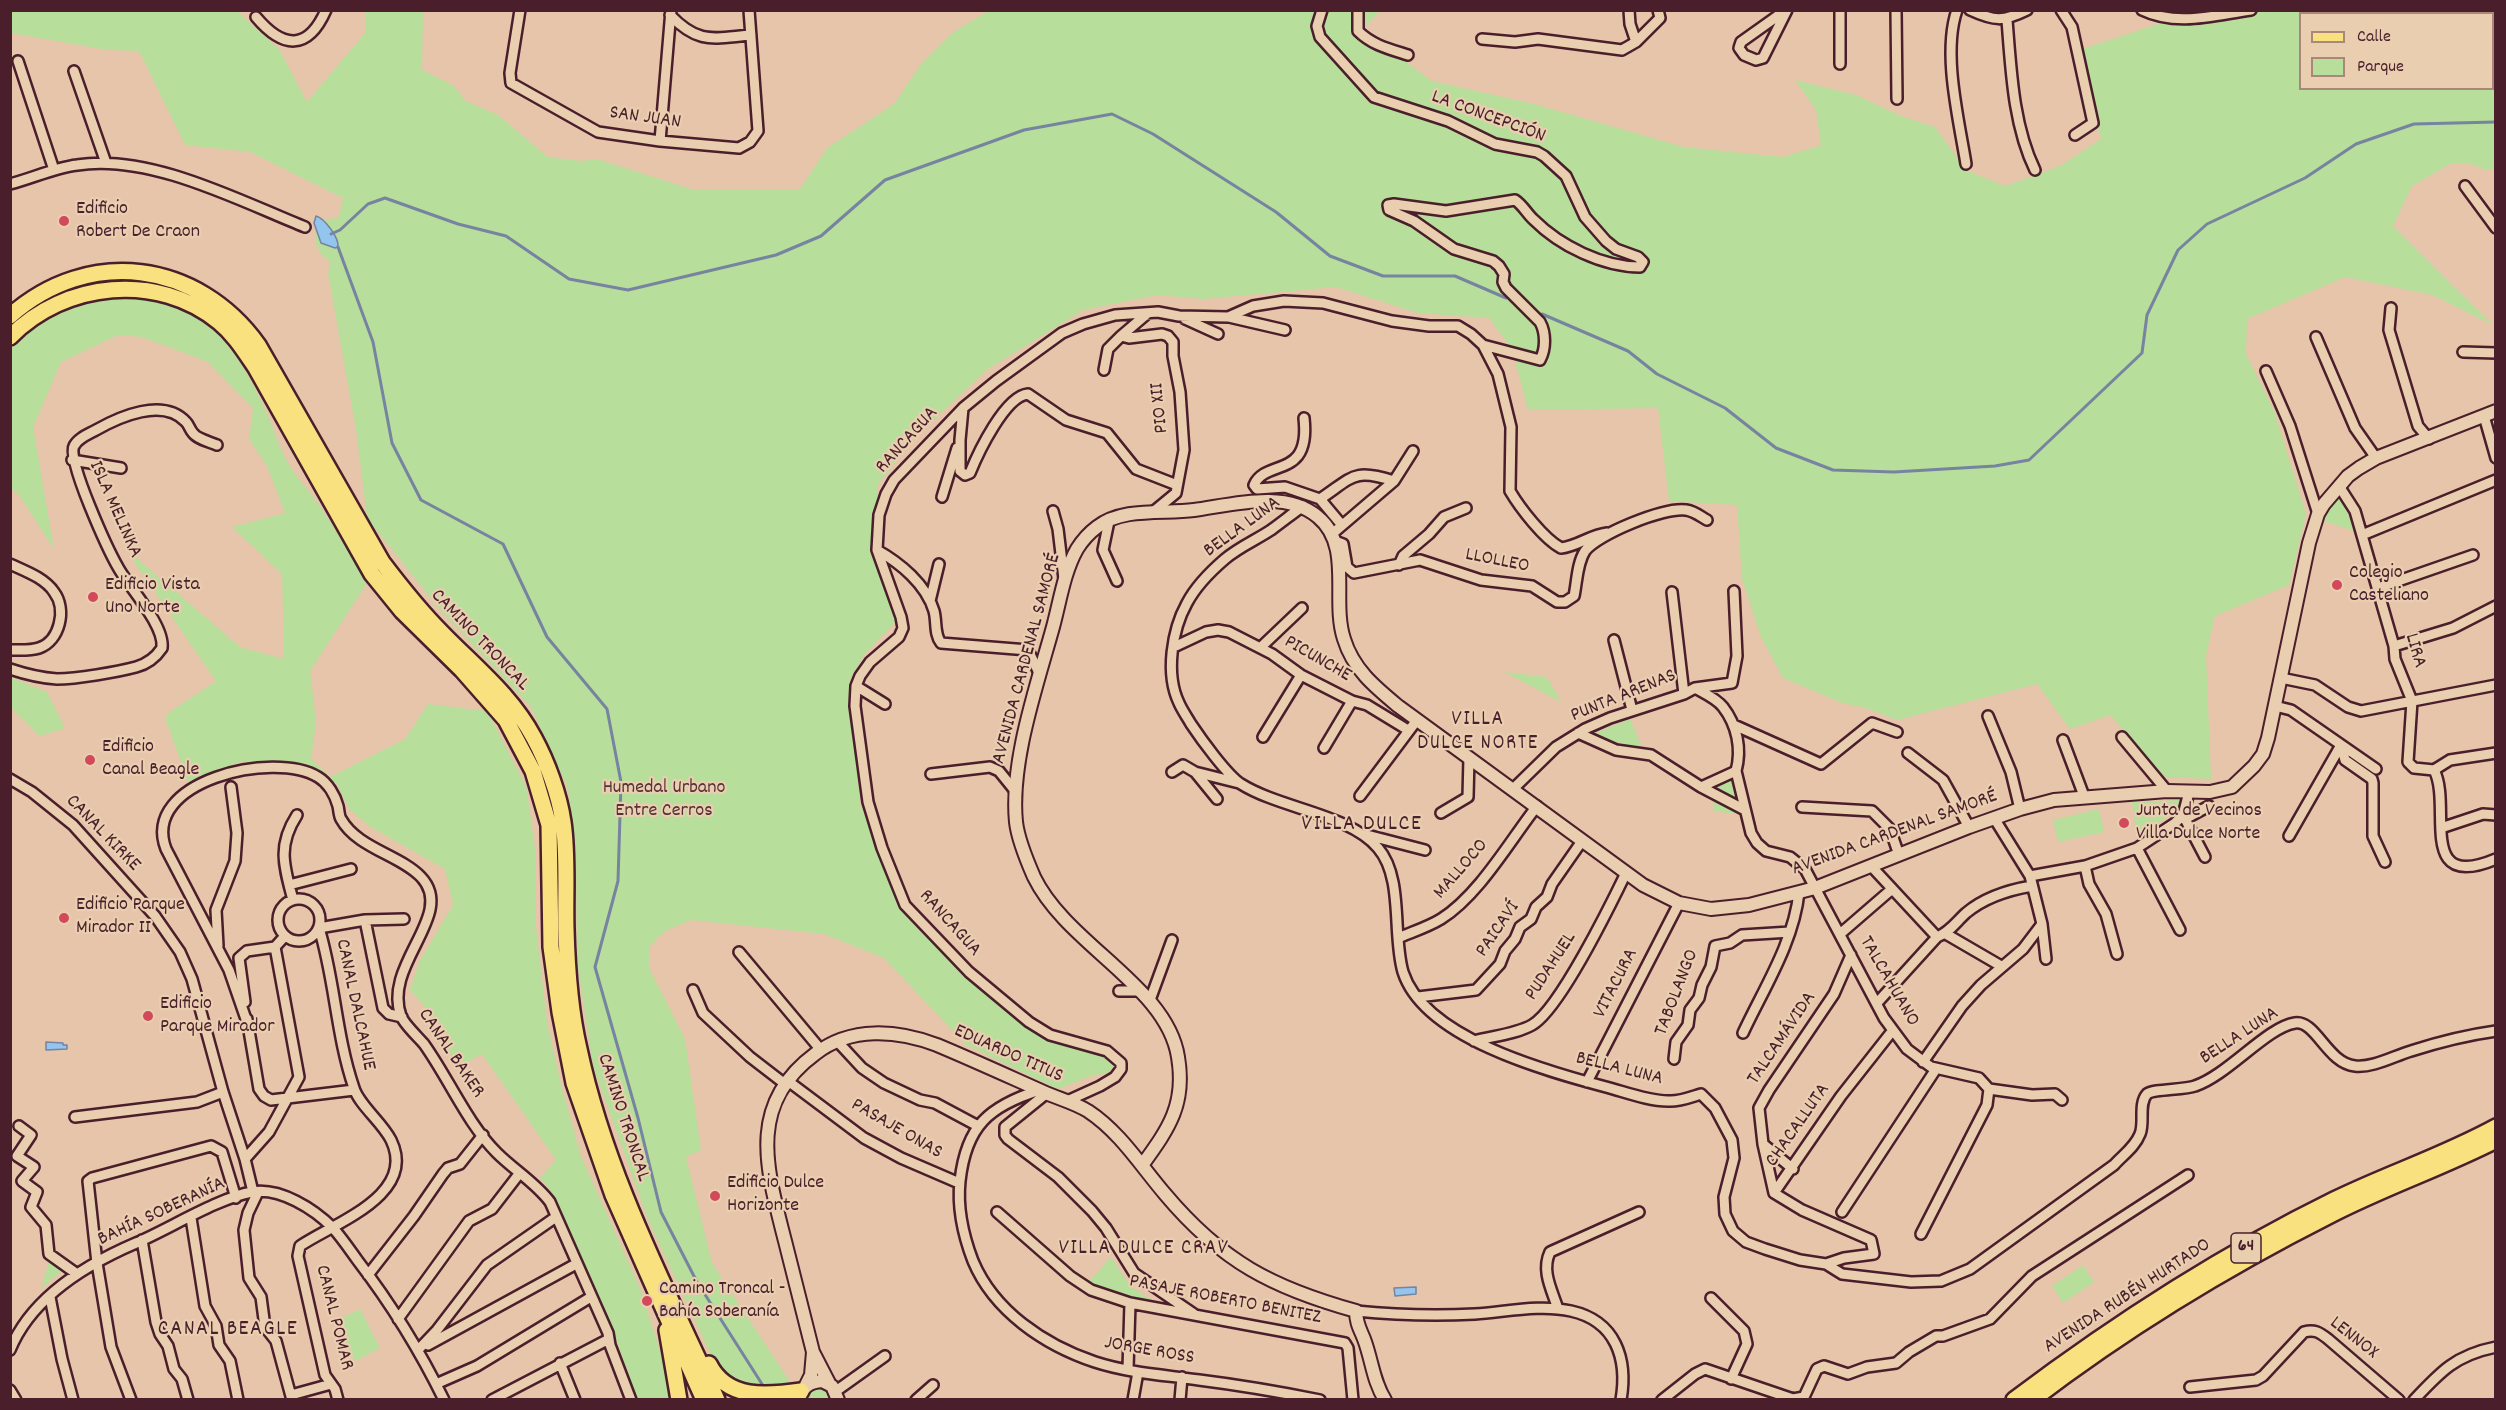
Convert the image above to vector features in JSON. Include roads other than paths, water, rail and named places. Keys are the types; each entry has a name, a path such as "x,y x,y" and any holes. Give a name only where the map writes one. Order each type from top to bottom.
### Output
{"main road":[{"name":"CAMINO TRONCAL","path":"10,316 35,297 61,283 90,275 120,272 151,274 183,283 225,308 249,332 258,345 389,572 416,605 498,688 516,710 534,738 547,768 563,821 566,933 574,1017 578,1048 589,1091 613,1164 717,1400"},
{"name":"CAMINO TRONCAL","path":"10,337 34,317 58,303 85,293 113,289 142,290 169,296 196,307 220,323 240,343 256,368 372,574 402,611 462,670 506,720 533,771 549,825 551,947 560,1012 574,1083 613,1196 704,1400"},
{"name":"AVENIDA RUBÉN HURTADO","path":"2014,1400 2112,1328 2196,1275 2335,1200 2455,1148 2496,1127"},
{"name":"AVENIDA RUBÉN HURTADO","path":"2032,1400 2116,1339 2227,1271 2335,1212 2496,1140"},
{"path":"658,1270 684,1314 711,1369 725,1384 746,1393 774,1395 802,1392"},
{"path":"661,1307 679,1400"}],"street":[{"path":"256,17 267,30 287,41 295,41 318,29 327,10"},
{"name":"SAN JUAN","path":"520,10 510,73 511,83 598,132 660,141 739,148 750,142 758,131 751,35"},
{"path":"670,13 689,32 705,39 751,35 749,10"},
{"name":"LA CONCEPCIÓN","path":"1322,10 1317,26 1320,37 1374,97 1448,121 1495,144 1537,152 1544,156 1566,176 1581,210 1606,241 1616,249 1642,259 1642,266 1631,267 1593,257 1563,243 1535,221 1515,200 1446,211 1388,205 1389,210 1414,221 1454,249 1492,261 1499,266 1504,274 1503,282 1506,288 1540,322 1543,328 1545,342 1540,360 1483,345"},
{"path":"1358,10 1358,31 1365,38 1408,55"},
{"path":"1629,10 1630,24 1636,42"},
{"path":"1482,39 1515,42 1538,39 1622,50 1636,42 1660,18 1658,10"},
{"path":"1786,10 1763,58 1756,60 1741,52 1739,48 1741,42 1786,10"},
{"path":"1840,10 1840,64"},
{"path":"1896,10 1897,99"},
{"path":"1958,10 1954,20 1952,51 1955,94 1966,164"},
{"path":"1972,11 1988,18 2007,20 2027,10"},
{"path":"2061,10 2072,27 2093,123 2075,135"},
{"path":"2142,10 2164,19 2180,20 2251,10"},
{"path":"660,141 670,13"},
{"path":"2007,20 2016,106 2029,158 2035,170"},
{"path":"18,61 54,170"},
{"path":"74,71 106,163"},
{"path":"10,184 78,164 106,163 179,176 305,227"},
{"path":"2465,186 2496,228"},
{"name":"RANCAGUA","path":"1067,1101 1115,1077 1121,1069 1121,1063 1107,1051 1050,1035 1029,1022 969,972 905,905 882,848 868,802 855,706 856,686 870,662 899,637 903,628 877,550 879,515 886,494 894,480 963,408 1062,333 1083,324 1115,315 1148,312 1179,316 1228,317 1252,306 1284,301 1323,303 1392,321 1429,326 1458,326 1471,334 1483,345 1498,374 1511,427 1510,491 1515,500 1548,539 1561,548 1572,547 1594,535 1607,533"},
{"path":"2391,308 2389,330 2418,426 2429,439"},
{"path":"1104,370 1108,350 1148,312"},
{"path":"1179,316 1218,334"},
{"path":"1228,317 1285,330"},
{"name":"PIO XII","path":"1121,336 1129,338 1162,334 1168,336 1173,342 1173,356 1180,392 1184,450 1176,493 1151,513"},
{"path":"2316,337 2355,428 2376,458"},
{"path":"2463,352 2496,353"},
{"path":"2266,371 2290,426 2318,514"},
{"path":"963,408 960,471 964,475 970,472 981,445 993,426 1018,397 1024,394 1031,395 1066,420 1107,433 1136,470 1177,485"},
{"name":"ISLA MELINKA","path":"10,669 29,675 58,679 138,667 152,660 162,648 161,633 117,567 72,460 74,445 111,421 137,411 168,412 185,421 194,435 217,445"},
{"path":"2490,413 2496,458"},
{"name":"AVENIDA CARDENAL SAMORÉ","path":"1143,1164 1168,1131 1179,1098 1178,1056 1166,1023 1145,996 1089,945 1048,901 1030,868 1018,831 1016,792 1020,759 1064,581 1077,550 1099,526 1125,515 1257,502 1292,502 1318,516 1333,537 1339,565 1339,618 1349,652 1369,681 1417,720 1643,885 1679,903 1711,909 1730,909 1815,888 1969,827 2054,800 2167,791 2210,792 2232,787 2254,766 2262,754 2275,706 2309,543 2318,514 2348,476 2376,458 2490,413"},
{"path":"1304,418 1304,440 1301,451 1286,466 1257,479 1254,485 1257,489 1285,487 1320,499 1341,524"},
{"path":"942,496 960,440"},
{"path":"1333,537 1341,524 1353,517 1394,481 1413,451"},
{"path":"72,460 121,468"},
{"path":"1320,499 1356,474 1373,474 1394,481"},
{"path":"2362,535 2496,480"},
{"name":"LIRA","path":"2339,486 2355,511 2394,646 2395,659 2412,701 2408,762 2414,768 2434,770"},
{"name":"BELLA LUNA","path":"1303,507 1227,557 1205,577 1187,603 1176,632 1174,647 1173,683 1178,701 1199,735 1239,783 1365,835 1380,850 1387,861 1393,884 1403,972 1418,997 1440,1018 1474,1041 1513,1059 1587,1082 1667,1101 1701,1094 1715,1108 1732,1140 1734,1158 1724,1197 1725,1214 1733,1231 1746,1242 1800,1260 1826,1264 1842,1274 1911,1282 1941,1281 1970,1269 2114,1165 2134,1145 2142,1132 2144,1099 2148,1093 2184,1090 2203,1083 2286,1025 2304,1023 2310,1027 2328,1051 2338,1059 2356,1066 2378,1062 2453,1039 2496,1030"},
{"path":"1399,565 1403,556 1429,534 1444,517 1466,508"},
{"path":"1607,533 1670,511 1684,510 1707,520"},
{"path":"1053,511 1058,529 1064,581"},
{"path":"1109,521 1102,550 1117,581"},
{"name":"LLOLLEO","path":"1333,537 1343,544 1347,567 1351,572 1420,560 1481,580 1532,586 1557,602 1565,602 1574,596 1584,552 1592,543 1607,533"},
{"path":"877,550 896,560 912,576 930,601 934,611 937,639 941,643 1028,650 1040,675"},
{"path":"2378,588 2473,555"},
{"path":"10,564 46,583 59,601 61,612 57,632 49,642 39,648 10,650"},
{"path":"930,601 939,564"},
{"path":"1695,688 1705,685 1730,684 1734,680 1737,656 1734,591"},
{"path":"1672,592 1684,694"},
{"path":"2394,646 2453,628 2496,606"},
{"name":"PICUNCHE","path":"1302,608 1260,648 1301,675 1352,701 1367,705 1408,730"},
{"path":"1174,647 1206,632 1218,630 1241,637 1260,648"},
{"path":"1614,640 1632,710"},
{"path":"1263,737 1301,675"},
{"path":"2280,678 2315,685 2355,710 2496,685"},
{"path":"856,686 885,704"},
{"path":"1695,688 1722,705 1734,725 1821,764 1872,723 1897,732"},
{"name":"PUNTA ARENAS","path":"1513,789 1556,747 1578,733 1632,710 1684,694 1695,688"},
{"path":"1324,747 1352,701"},
{"path":"2275,706 2291,710 2376,769"},
{"path":"1988,716 2011,772 2020,809"},
{"path":"1360,796 1417,720"},
{"name":"TALCAHUANO","path":"1734,725 1741,754 1736,771 1751,833 1766,851 1790,857 1804,869 1877,1004 1907,1049 1936,1069 1979,1078 1987,1086 2032,1095 2055,1094 2062,1100"},
{"path":"1578,733 1616,750 1651,755 1701,787 1745,810"},
{"path":"2121,737 2167,791"},
{"path":"2063,740 2084,796"},
{"path":"2289,836 2341,746"},
{"path":"2341,746 2345,760 2372,779 2373,836 2385,862"},
{"path":"1908,753 1942,780 1969,827"},
{"path":"2496,753 2450,760 2434,770 2438,782 2442,844 2449,861 2458,866 2481,865 2496,859"},
{"path":"1441,813 1468,797 1469,757"},
{"path":"1172,772 1183,765 1195,772 1239,783"},
{"name":"CANAL BAKER","path":"247,1022 230,970 166,849 161,837 163,824 171,809 186,793 208,779 250,768 305,771 328,784 337,803 340,819 363,842 408,867 421,877 430,890 432,912 413,948 399,985 402,1017 441,1068 496,1152 543,1193 608,1333 631,1400"},
{"path":"931,774 995,768 1016,792"},
{"path":"1701,787 1736,771"},
{"path":"1195,772 1217,799"},
{"name":"CANAL KIRKE","path":"10,779 32,792 73,825 155,916 171,938 192,979 223,1092 255,1192"},
{"path":"218,949 216,910 235,861 237,832 231,787"},
{"path":"2189,792 2184,817 2205,857"},
{"name":"MALLOCO","path":"1398,938 1440,920 1461,904 1537,806"},
{"path":"1877,1004 1942,935 1984,900 2031,881 2138,848 2184,817 2209,806"},
{"path":"1802,807 1872,811 1890,830 1899,855"},
{"path":"2441,828 2483,814 2496,815"},
{"path":"297,815 287,831 283,853 293,900 283,907 279,914 278,922 285,936 275,947 247,951 239,958 259,1089 264,1096 272,1100 354,1090"},
{"path":"1995,818 2031,881 2042,924 2046,959"},
{"path":"1365,835 1425,850"},
{"name":"PAICAVÍ","path":"1418,997 1476,990 1500,964 1520,927 1531,919 1536,907 1546,897 1552,884 1582,841"},
{"path":"2138,848 2180,930"},
{"path":"2085,866 2089,884 2106,914 2117,954"},
{"path":"1872,867 1892,889 1942,935 2001,966"},
{"path":"289,885 351,869"},
{"name":"PUDAHUEL","path":"1474,1041 1526,1028 1538,1022 1567,981 1626,873"},
{"path":"1840,934 1892,889"},
{"path":"1743,1033 1797,915 1799,892"},
{"name":"CANAL DALCAHUE","path":"293,900 306,900 318,912 318,928 327,956 337,1016 354,1090 390,1139 396,1153 396,1163 387,1186 376,1198 334,1228"},
{"name":"VITACURA","path":"1587,1082 1679,903"},
{"path":"365,920 383,1008 389,1014 402,1017"},
{"path":"318,928 365,920 404,920"},
{"path":"1923,1062 1962,1006 2001,966 2023,949 2042,924"},
{"name":"CANAL DALCAHUE","path":"285,936 299,941 309,938 318,928"},
{"name":"TABOLANGO","path":"1674,1059 1676,1042 1688,1025 1690,1010 1699,998 1702,985 1711,967 1715,946 1730,943 1742,935 1790,932"},
{"path":"1119,991 1145,996 1172,940"},
{"path":"245,1159 269,1132 299,1077 275,947"},
{"path":"739,952 820,1050"},
{"name":"TALCAMÁVIDA","path":"1774,1193 1763,1144 1760,1108 1769,1090 1834,994 1851,955"},
{"name":"PASAJE ONAS","path":"693,990 704,1013 750,1057 864,1137 901,1158 959,1183"},
{"name":"CHACALLUTA","path":"1826,1264 1844,1258 1874,1254 1871,1240 1802,1210 1774,1193 1842,1096 1893,1030"},
{"name":"EDUARDO TITUS","path":"837,1394 813,1352 772,1193 766,1159 767,1132 771,1109 787,1082 808,1058 837,1041 860,1034 885,1032 916,1037 1088,1112 1113,1132 1143,1164 1166,1195 1217,1247 1243,1267 1300,1295 1356,1311"},
{"path":"837,1041 862,1068 884,1083 920,1100 935,1103 978,1126"},
{"path":"1842,1212 1936,1069"},
{"path":"1921,1234 1987,1105 1987,1086"},
{"path":"75,1117 196,1102 223,1092"},
{"path":"1044,1092 1005,1127 1005,1135 1058,1177 1092,1211 1106,1228 1134,1273 1198,1317"},
{"name":"JORGE ROSS","path":"1044,1092 1016,1098 990,1113 968,1142 959,1183 959,1209 968,1248 986,1288 995,1299 1021,1323 1067,1350 1096,1362 1138,1372 1182,1377 1285,1397 1320,1400"},
{"path":"19,1126 31,1136 17,1156 34,1167 22,1181 37,1192 31,1207 46,1225 49,1254 77,1274"},
{"path":"368,1275 443,1174 448,1168 460,1164 483,1135"},
{"path":"1763,1144 1793,1169"},
{"path":"130,1400 111,1347 97,1263 88,1182 92,1178 212,1146 222,1152 236,1198"},
{"path":"398,1319 469,1221 492,1209 519,1174"},
{"path":"1662,1400 1705,1369 1793,1399 1804,1397 1820,1367 1824,1366 1848,1374 1867,1367 1896,1363 1909,1352 1936,1336 1943,1336 1990,1319 2032,1276 2188,1175"},
{"path":"255,1192 244,1230 249,1278 261,1297 265,1327 276,1341 291,1397 331,1384"},
{"name":"BAHÍA SOBERANÍA","path":"10,1350 25,1323 77,1274 142,1240 236,1198 255,1192 295,1201 311,1209 334,1228 418,1350 444,1400"},
{"name":"PASAJE ROBERTO BENITEZ","path":"997,1212 1091,1290 1130,1303 1345,1343 1348,1348 1353,1400"},
{"path":"1558,1310 1545,1270 1545,1263 1550,1252 1639,1212"},
{"path":"418,1350 438,1330 487,1265 556,1217"},
{"path":"190,1218 205,1306 216,1326 219,1345 230,1361 238,1400"},
{"name":"CANAL POMAR","path":"334,1228 300,1246 298,1256 325,1375 338,1400"},
{"path":"142,1240 156,1322 168,1346 174,1369 182,1379 188,1400"},
{"path":"418,1350 576,1264"},
{"path":"50,1297 62,1359 73,1400"},
{"path":"436,1384 477,1366 591,1297"},
{"path":"1711,1298 1744,1331 1747,1344 1731,1379"},
{"path":"1128,1369 1130,1303"},
{"path":"1380,1397 1364,1340 1356,1323 1356,1311 1381,1315 1428,1315 1558,1310 1583,1315 1596,1322 1608,1333 1618,1350 1624,1367 1621,1400"},
{"name":"LENNOX","path":"2190,1387 2256,1380 2264,1376 2304,1332 2310,1330 2318,1331 2399,1400"},
{"path":"492,1400 609,1339"},
{"path":"2414,1400 2448,1365 2461,1358 2496,1347"},
{"name":"EDUARDO TITUS","path":"802,1392 811,1375 813,1352"},
{"path":"802,1392 822,1381 837,1394 885,1356"},
{"path":"560,1363 575,1400"},
{"path":"1133,1400 1138,1372"},
{"path":"1180,1400 1182,1377"},
{"path":"916,1400 933,1385"},
{"path":"513,1389 517,1400"},
{"path":"10,1390 16,1400"}],"water":[{"path":"316,216 330,228 338,247 321,243 314,223"},
{"path":"46,1042 63,1043 67,1045 67,1049 46,1050"},
{"path":"1416,1287 1416,1294 1395,1296 1394,1288"}],"waterway":[{"path":"331,234 340,230 368,204 385,198 458,224 506,236 569,279 628,290 776,255 821,236 885,180 1024,130 1112,114 1153,134 1276,212 1330,256 1383,276 1455,276 1506,298"},
{"path":"1542,314 1628,351 1657,374 1725,408 1776,448 1833,470 1894,472 1995,466 2029,460 2142,353 2147,315 2178,250 2207,224 2305,178 2356,144 2414,124 2496,122"},
{"path":"338,247 373,342 392,443 421,500 503,544 547,637 607,709 621,782 618,881 595,967 638,1118 661,1212 697,1282 762,1384"}],"place":[{"name":"Edificio Robert De Craon","path":"64,221"},
{"name":"Colegio Casteliano","path":"2337,585"},
{"name":"Edificio Vista Uno Norte","path":"93,597"},
{"name":"Edificio Canal Beagle","path":"90,760"},
{"name":"Junta de Vecinos Villa Dulce Norte","path":"2124,823"},
{"name":"Edificio Parque Mirador II","path":"64,918"},
{"name":"Edificio Parque Mirador","path":"148,1016"},
{"name":"Edificio Dulce Horizonte","path":"715,1196"},
{"name":"Camino Troncal - Bahía Soberanía","path":"647,1301"}],"district":[{"name":"VILLA DULCE NORTE","path":"1478,733"},
{"name":"VILLA DULCE","path":"1362,826"},
{"name":"VILLA DULCE CRAV","path":"1144,1250"},
{"name":"CANAL BEAGLE","path":"228,1331"}],"park label":[{"name":"Humedal Urbano Entre Cerros","path":"664,800"}]}
